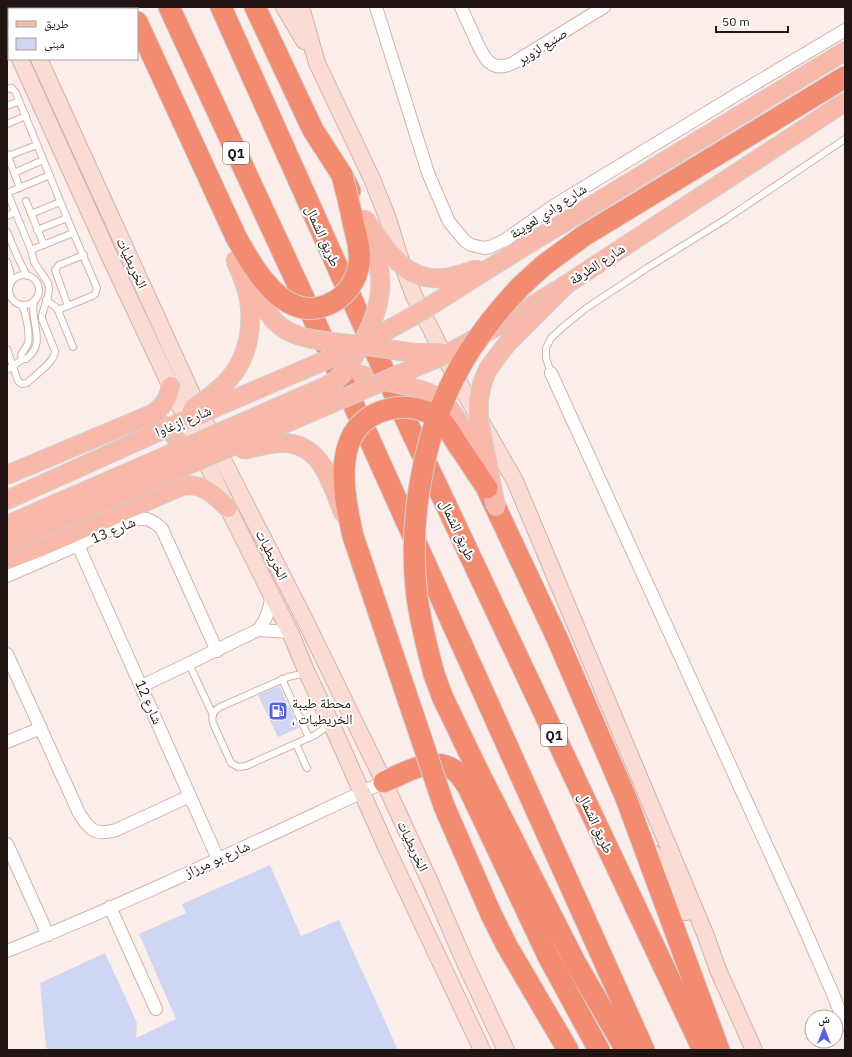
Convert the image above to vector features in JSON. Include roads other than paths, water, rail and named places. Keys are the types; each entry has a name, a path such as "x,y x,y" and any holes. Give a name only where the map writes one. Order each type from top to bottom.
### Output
{"highway":[{"name":"Q1","path":"169,7 368,436 644,1050"},
{"name":"طريق الشمال","path":"221,7 406,420 703,1050"},
{"path":"255,7 313,130 342,175 365,219"},
{"path":"138,24 191,138 212,190 236,237 261,278 276,294 296,306 311,308 324,306 337,300 352,284 358,269 360,260 356,234 342,175"},
{"path":"626,1050 564,941 477,769 442,696 434,674 423,632 417,596 414,559 418,490 430,438 438,416 451,384 469,351 490,321 512,296 544,265 566,247 845,77"},
{"path":"568,1050 507,946 491,914 444,806 353,536 344,489 345,455 358,428 367,420 382,411 406,407 429,413 439,419 449,430 486,488 496,507 557,638 626,798 692,975 718,1050"},
{"path":"384,782 430,764 444,765 451,768 461,777 468,787 549,958 599,1050"}],"main road":[{"path":"284,7 317,63 372,179 388,219 414,296 450,367 511,475 520,494 703,929 718,970"},
{"path":"301,7 317,63"},
{"path":"361,345 422,311 509,256 845,52"},
{"name":"الخريطيات","path":"20,60 108,253 228,508 290,632 307,673 406,891 482,1050"},
{"name":"الخريطيات","path":"39,60 223,460 303,616 384,782 506,1050"},
{"name":"شارع الطرفة","path":"209,457 449,353 514,317 845,102"},
{"path":"158,432 209,397 228,380 241,361 248,338 250,308 247,290 212,190"},
{"path":"365,219 385,249 406,268 421,276 436,278 451,277 509,256"},
{"path":"7,525 324,388 335,381 345,371 361,345 369,330 379,300 381,286 378,257 365,219"},
{"path":"236,237 268,312 277,324 284,330 298,336 414,353 449,353"},
{"path":"496,507 479,420 479,400 482,384 488,369 506,345 567,284"},
{"name":"شارع إزغاوا","path":"7,500 158,432 361,345"},
{"path":"285,378 316,369 345,371 412,387 427,392 440,399 458,420 466,435 486,488"},
{"path":"7,475 152,414 163,405 167,399 171,386"},
{"path":"141,418 155,420 162,424 174,434 180,446 185,460 184,468 182,476 171,491"},
{"path":"7,544 209,457 279,443 295,445 305,449 317,458 326,472 353,536"},
{"path":"7,560 41,547 182,486 197,485 208,490 228,508"},
{"path":"626,798 657,859 718,970 754,1047"},
{"path":"507,946 522,983 558,1050"}],"street":[{"name":"شارع وادي لعوينة","path":"376,7 428,172 449,222 465,242 484,248 490,247 505,240 555,205 845,30"},
{"name":"صنيع لزوير","path":"461,7 483,56 490,63 499,66 513,63 598,9"},
{"path":"551,373 802,923 834,994 845,1025"},
{"name":"شارع 13","path":"7,576 78,545 132,519 142,518 155,523 162,530 217,651"},
{"name":"شارع 12","path":"78,545 218,859"},
{"name":"الخريطيات","path":"258,630 268,613 271,594"},
{"path":"142,686 258,630 290,632"},
{"path":"7,654 79,813 86,825 96,832 109,832 190,796"},
{"path":"7,742 41,728"},
{"name":"شارع بو مرزاز","path":"7,951 48,935 218,859 384,782"},
{"path":"7,844 48,935"},
{"path":"110,907 156,1009"}],"lane":[{"path":"7,89 12,88 14,90 26,116 60,202 84,254 97,288 97,291 92,296 58,310"},
{"path":"7,106 19,101"},
{"path":"7,124 26,116"},
{"path":"551,373 546,358 546,348 551,338 562,327 585,309 647,268 726,219 845,139"},
{"path":"20,188 7,155 37,145"},
{"path":"14,173 43,160"},
{"path":"7,349 18,381 22,384 25,384 54,358 55,351 42,320 49,290 48,283 34,262 31,250 7,193 50,175"},
{"path":"26,201 44,245"},
{"path":"31,214 60,202"},
{"path":"7,216 15,212"},
{"path":"37,230 67,218"},
{"path":"7,232 27,276"},
{"path":"31,250 73,233"},
{"path":"68,306 55,270 59,265 84,254"},
{"path":"7,262 10,271 11,283 9,292 14,301 22,305 26,305 37,298 39,289 35,280 27,276 18,277 11,283"},
{"path":"46,300 54,305 58,310 73,347"},
{"path":"7,370 23,359 26,359 37,345 38,341 33,310 34,301"},
{"path":"22,305 25,312 29,339 21,355 23,359"},
{"path":"189,664 212,715 213,723 230,763 238,767 246,766 309,738 321,732 331,723"},
{"path":"212,715 214,711 220,707 294,675 307,673"},
{"path":"282,680 309,738"},
{"path":"296,744 307,768"}],"place":[{"name":"محطة طيبة ، الخريطيات","path":"278,711"}]}
